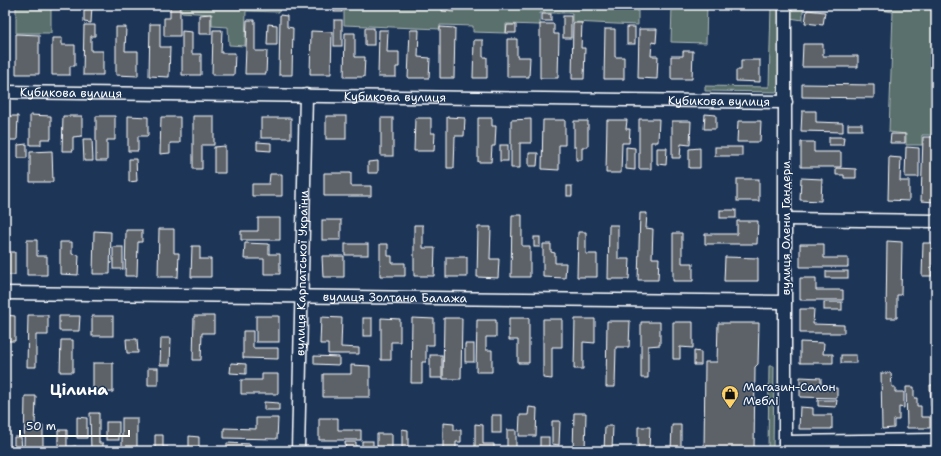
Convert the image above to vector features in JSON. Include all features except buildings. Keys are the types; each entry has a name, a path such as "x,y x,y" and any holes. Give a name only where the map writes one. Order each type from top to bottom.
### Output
{"street":[{"name":"вулиця Олени Гандери","path":"785,5 785,447"},
{"name":"Кубикова вулиця","path":"5,92 786,102"},
{"name":"вулиця Карпатської України","path":"298,451 306,95"},
{"path":"786,219 936,221"},
{"name":"вулиця Золтана Балажа","path":"5,293 785,302"},
{"path":"785,447 936,440"}],"green space":[{"path":"16,5 83,5 83,9 51,9 51,33 16,33"},
{"path":"181,5 280,5 279,12 246,11 245,46 229,45 228,27 212,26 212,14 181,12"},
{"path":"344,5 638,5 638,25 572,22 572,13 540,13 540,25 506,24 506,33 473,32 473,26 440,25 440,29 344,25"},
{"path":"672,5 707,5 706,43 671,42"},
{"path":"771,5 781,5 780,92 705,91 705,86 769,87"},
{"path":"790,5 803,5 803,20 790,18"},
{"path":"851,5 936,5 936,135 922,135 922,145 906,145 906,134 889,132 893,12"},
{"path":"769,366 774,366 773,451 768,451"}],"place":[{"name":"Магазин-Салон Меблі","path":"730,409"}],"district":[{"name":"Цілина","path":"79,389"}]}
